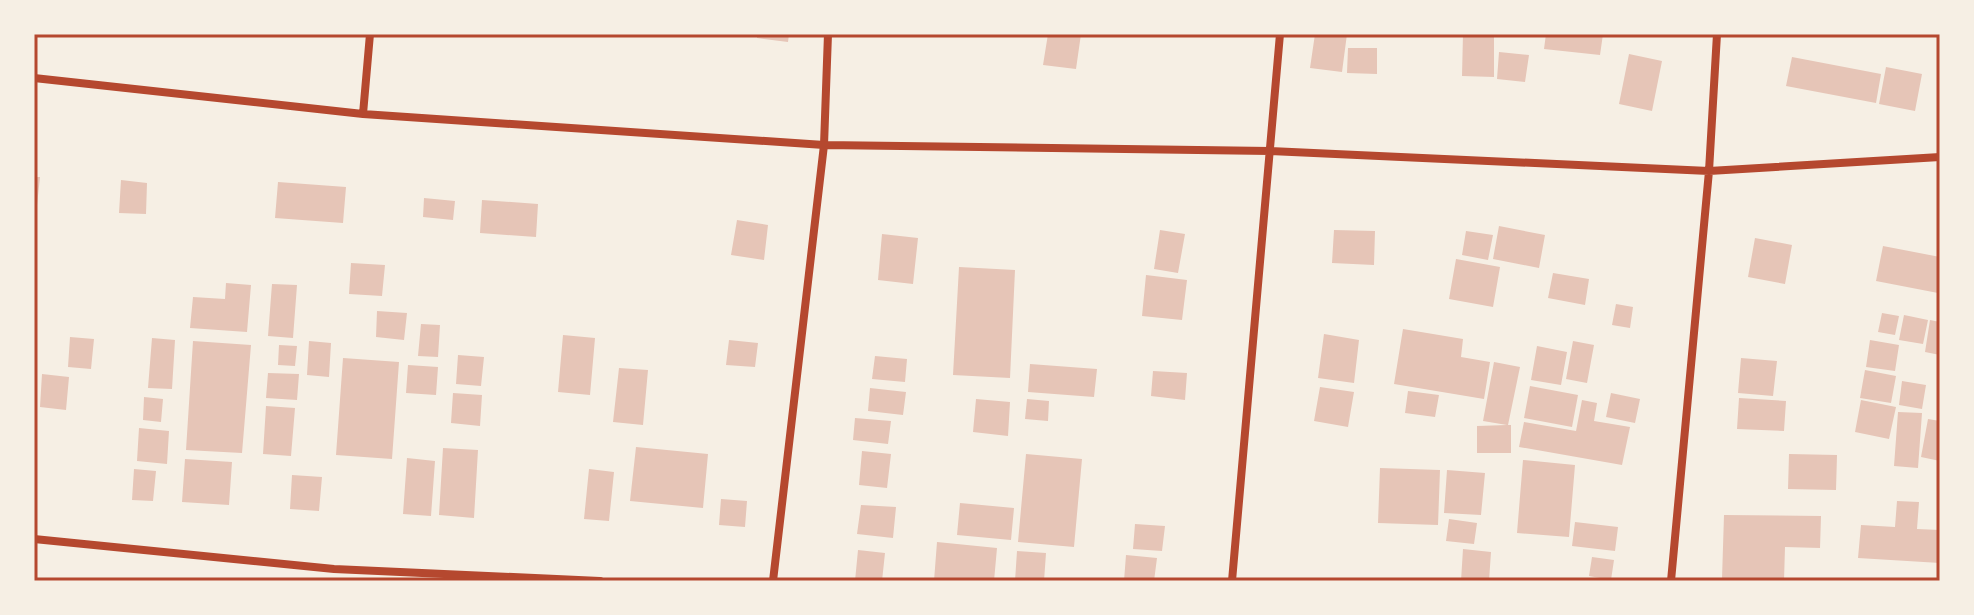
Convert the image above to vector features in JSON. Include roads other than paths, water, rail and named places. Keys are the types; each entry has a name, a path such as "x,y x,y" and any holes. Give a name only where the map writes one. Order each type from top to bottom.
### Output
{"street":[{"path":"363,114 370,34"},
{"path":"773,581 824,145 828,34"},
{"path":"1232,581 1280,34"},
{"path":"1671,581 1709,171 1717,34"},
{"path":"34,78 363,114 824,145 1270,151 1709,171 1940,157"},
{"path":"34,539 334,569 600,581"},
{"path":"333,581 334,569"}]}
